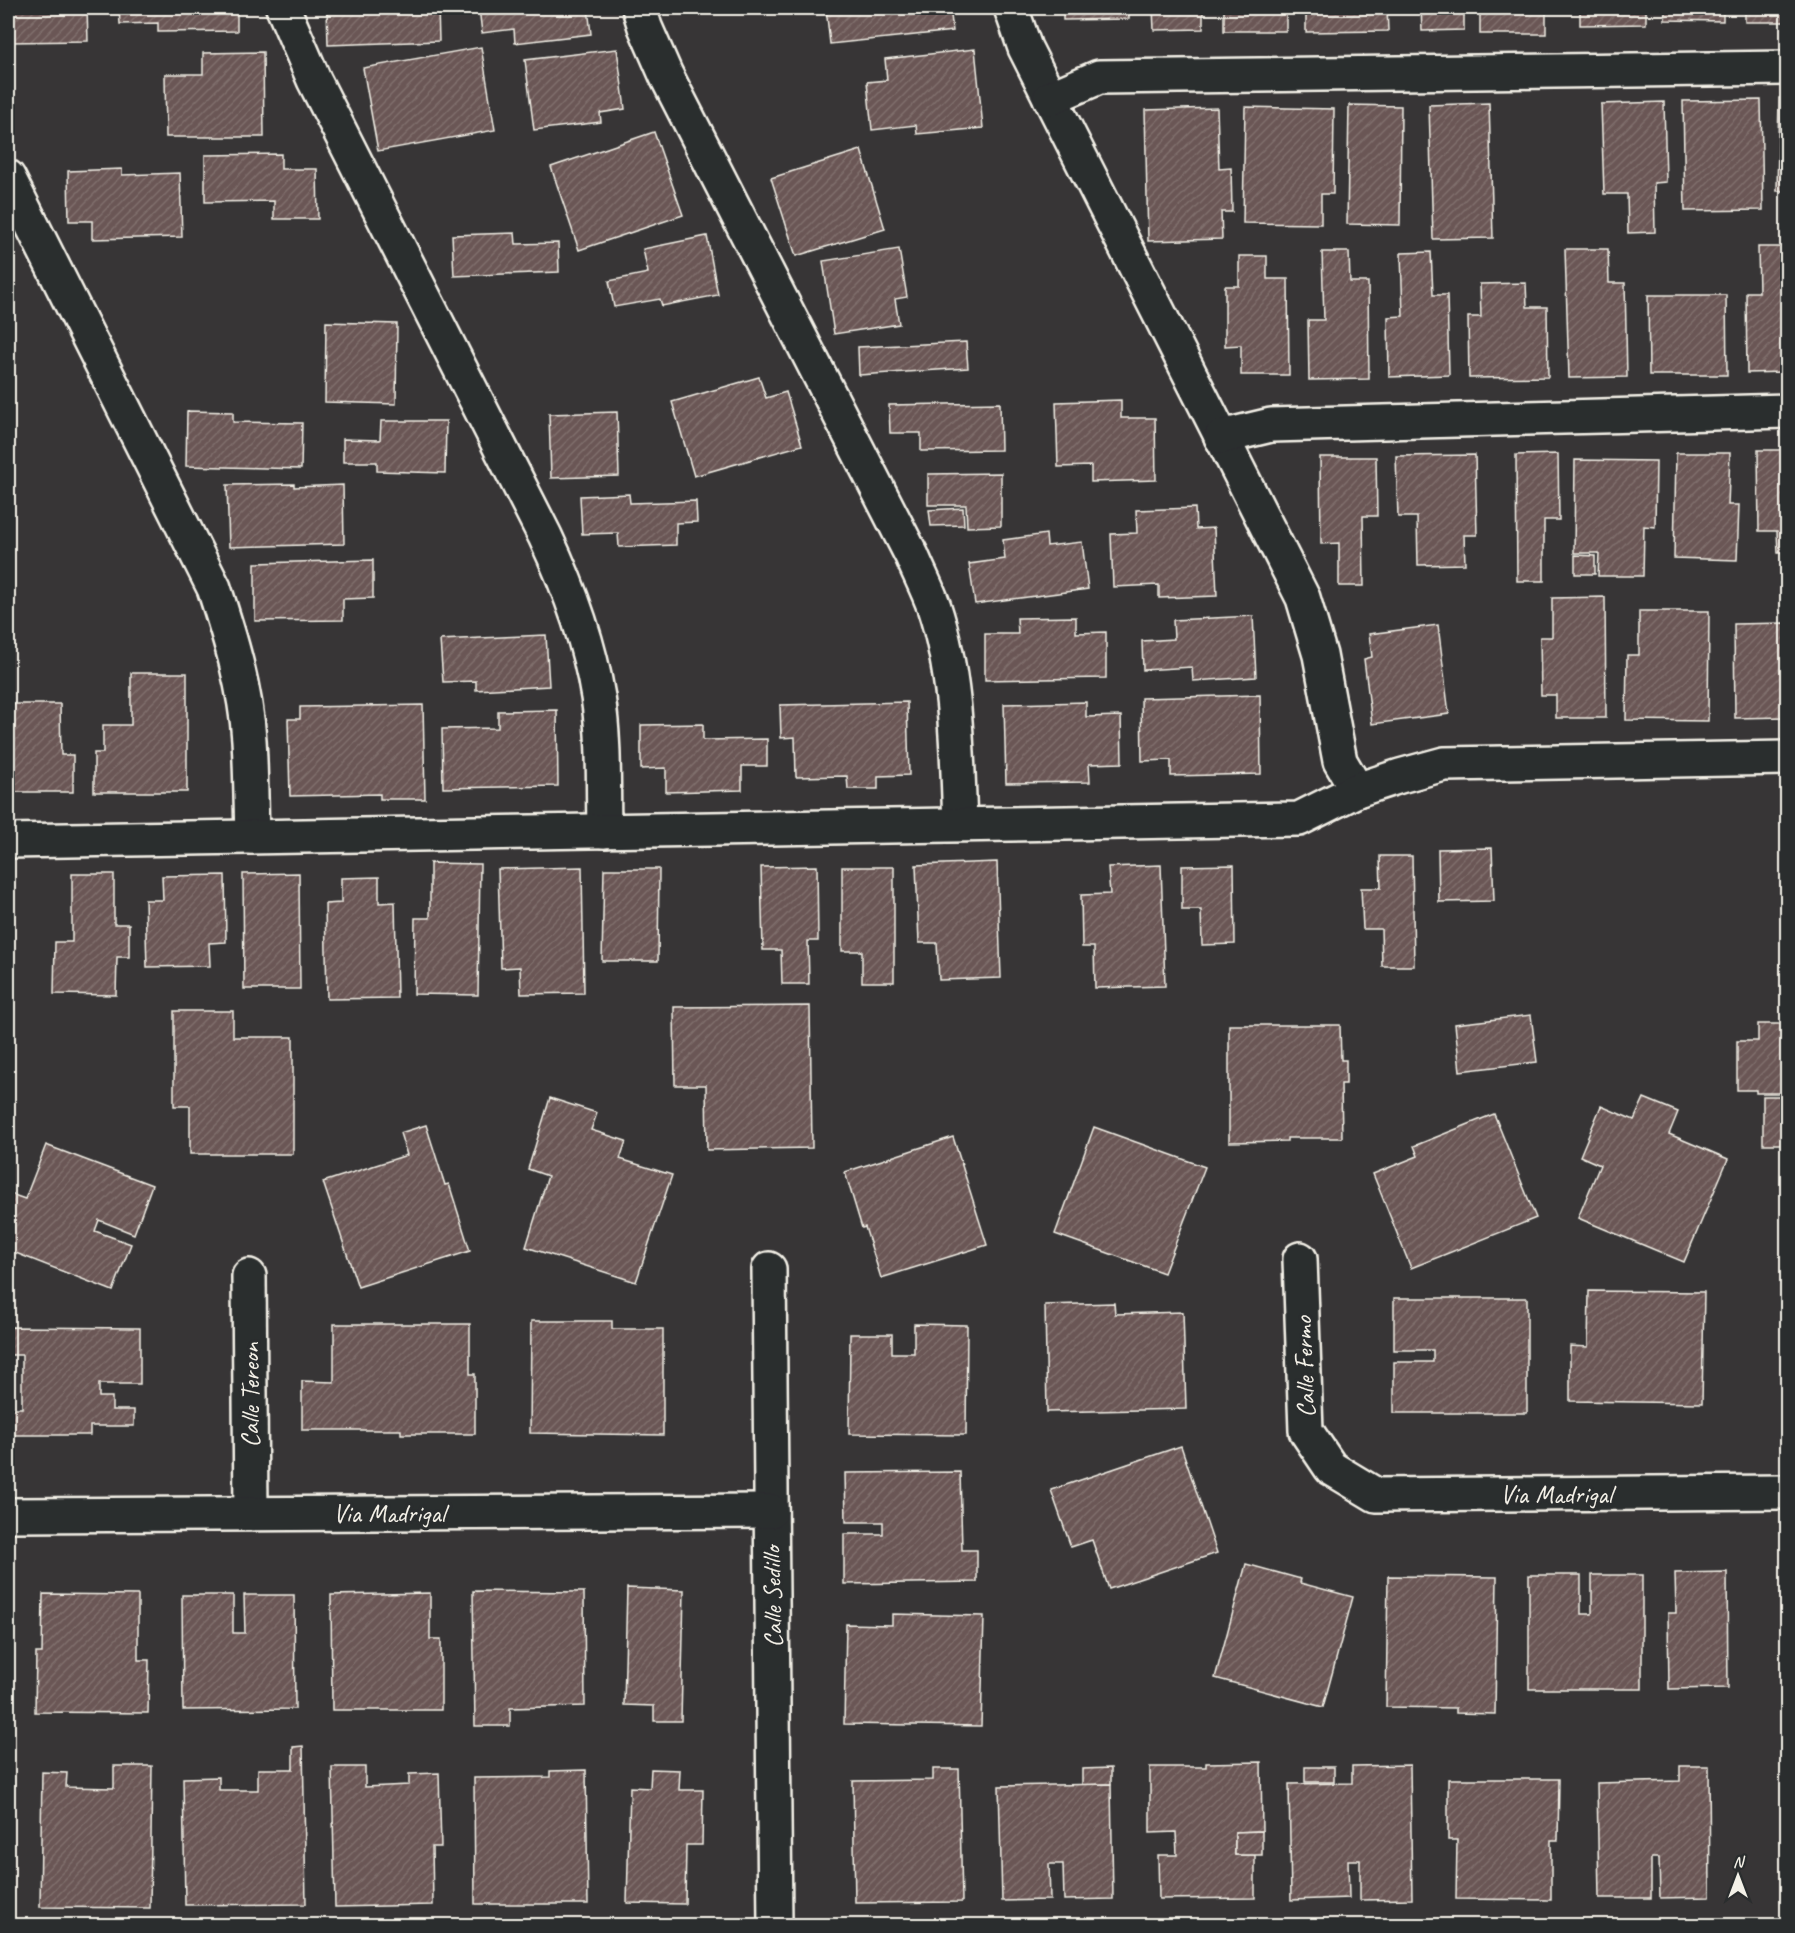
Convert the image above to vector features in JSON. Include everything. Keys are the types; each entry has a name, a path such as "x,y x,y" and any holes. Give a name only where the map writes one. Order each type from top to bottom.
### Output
{"street":[{"path":"283,8 314,80 545,536 567,584 598,698 604,831"},
{"path":"639,8 666,75 907,546 934,606 947,659 956,715 960,824"},
{"path":"1011,8 1025,48 1303,598 1320,655 1341,761 1357,790"},
{"path":"1050,98 1099,77 1788,68"},
{"path":"8,177 22,235 214,588 240,682 249,739 252,837"},
{"path":"1221,436 1271,425 1788,411"},
{"path":"8,841 1299,819 1357,790 1444,764 1788,758"},
{"name":"Calle Fermo","path":"1300,1259 1306,1431 1331,1468"},
{"name":"Calle Sedillo","path":"769,1269 775,1926"},
{"name":"Calle Tereon","path":"249,1276 251,1513"},
{"name":"Via Madrigal","path":"1331,1468 1376,1495 1788,1492"},
{"name":"Via Madrigal","path":"8,1515 771,1510"}],"building":[{"path":"8,8 87,8 88,41 8,42"},
{"path":"119,8 237,8 237,31 158,32 158,23 120,24"},
{"path":"327,8 438,8 439,41 328,45"},
{"path":"479,8 588,8 591,34 515,43 514,29 482,33"},
{"path":"826,8 950,8 953,31 830,44"},
{"path":"1063,8 1129,8 1129,19 1063,20"},
{"path":"1153,8 1203,8 1203,29 1154,30"},
{"path":"1224,8 1286,8 1286,31 1224,31"},
{"path":"1306,8 1387,8 1388,31 1306,32"},
{"path":"1421,8 1464,8 1464,30 1422,31"},
{"path":"1480,8 1546,8 1546,34 1480,34"},
{"path":"1580,8 1646,8 1646,24 1580,25"},
{"path":"1665,8 1723,8 1723,21 1665,20"},
{"path":"1745,8 1786,8 1786,22 1745,22"},
{"path":"481,47 495,130 378,151 363,68"},
{"path":"617,49 625,109 600,113 601,122 534,130 525,60"},
{"path":"975,49 983,128 917,134 916,125 872,130 867,82 887,80 885,59"},
{"path":"263,52 264,137 166,137 165,74 203,74 203,53"},
{"path":"1779,98 1788,98 1788,191 1777,191"},
{"path":"1761,100 1763,210 1685,211 1683,101"},
{"path":"1664,102 1666,182 1654,183 1655,232 1628,233 1627,194 1604,194 1601,104"},
{"path":"1489,103 1493,238 1433,239 1429,105"},
{"path":"1349,105 1401,106 1400,225 1347,224"},
{"path":"1245,107 1334,109 1333,194 1321,194 1321,224 1243,223"},
{"path":"1217,108 1219,169 1231,168 1232,212 1221,212 1222,239 1148,241 1145,110"},
{"path":"654,132 683,215 579,250 551,167"},
{"path":"861,150 885,229 796,256 771,178"},
{"path":"281,154 281,169 317,169 318,219 274,219 274,201 205,202 205,155"},
{"path":"122,169 122,175 180,173 182,237 92,239 92,221 69,221 68,171"},
{"path":"515,233 516,244 558,243 559,272 454,276 452,235"},
{"path":"707,236 718,295 662,306 660,299 614,307 609,281 648,273 643,249"},
{"path":"1758,247 1782,247 1783,372 1747,373 1746,292 1759,292"},
{"path":"899,249 907,297 895,299 899,324 834,334 823,261"},
{"path":"1565,249 1608,249 1609,283 1625,283 1627,377 1569,378"},
{"path":"1322,252 1349,252 1350,282 1368,282 1369,379 1309,380 1308,320 1324,320"},
{"path":"1431,252 1433,295 1447,295 1449,375 1389,377 1388,317 1403,316 1401,253"},
{"path":"1239,256 1267,256 1267,279 1288,279 1289,375 1241,375 1241,345 1225,346 1225,286 1239,286"},
{"path":"1526,283 1527,307 1547,307 1548,377 1469,378 1468,317 1481,317 1480,284"},
{"path":"1648,295 1726,295 1727,375 1649,375"},
{"path":"326,322 397,324 396,404 325,402"},
{"path":"966,342 968,368 859,375 858,347"},
{"path":"759,377 766,398 786,392 802,445 694,476 672,402"},
{"path":"1121,400 1121,418 1155,418 1156,480 1091,482 1091,466 1058,467 1056,402"},
{"path":"1000,403 1001,450 921,451 921,433 890,433 889,405"},
{"path":"187,411 233,412 233,422 302,423 301,469 186,466"},
{"path":"617,412 619,476 551,478 549,414"},
{"path":"381,421 446,421 445,473 377,471 377,462 343,462 343,439 380,440"},
{"path":"1758,450 1788,450 1788,553 1778,553 1777,531 1759,531"},
{"path":"1676,453 1730,453 1728,505 1739,505 1737,560 1674,558"},
{"path":"1558,454 1559,520 1544,520 1544,581 1517,581 1516,455"},
{"path":"1475,455 1477,535 1464,535 1465,564 1418,565 1417,517 1398,517 1396,456"},
{"path":"1320,457 1376,457 1377,516 1363,516 1364,586 1339,586 1339,543 1321,544"},
{"path":"1575,460 1656,461 1655,527 1644,526 1643,576 1598,576 1599,553 1574,553"},
{"path":"1001,473 1001,526 967,527 966,505 928,505 928,474"},
{"path":"294,484 294,487 343,485 344,544 229,547 227,485"},
{"path":"629,494 630,503 696,501 697,522 676,523 676,545 619,547 618,533 582,534 580,496"},
{"path":"963,508 964,525 931,526 929,510"},
{"path":"1195,508 1196,529 1214,528 1217,596 1159,598 1159,585 1113,587 1111,534 1137,533 1136,510"},
{"path":"1046,534 1047,546 1082,542 1088,589 975,604 969,564 1005,559 1003,540"},
{"path":"1575,555 1595,556 1595,574 1575,574"},
{"path":"373,560 373,598 343,599 343,620 255,621 255,563"},
{"path":"1605,597 1606,718 1556,718 1556,695 1541,695 1540,637 1552,637 1552,598"},
{"path":"1639,611 1709,611 1708,721 1626,720 1627,655 1639,655"},
{"path":"1253,616 1256,677 1193,681 1192,667 1143,670 1142,641 1174,639 1173,620"},
{"path":"1076,617 1076,633 1106,632 1106,678 985,680 985,634 1018,634 1017,618"},
{"path":"1788,623 1788,717 1735,718 1734,624"},
{"path":"1438,625 1449,714 1372,724 1364,659 1372,657 1369,634"},
{"path":"546,635 549,686 476,690 476,681 443,682 440,640"},
{"path":"131,673 187,673 187,792 94,792 94,753 103,753 103,725 131,725"},
{"path":"1260,695 1261,774 1171,776 1171,760 1142,761 1141,698"},
{"path":"907,702 909,775 878,776 878,789 848,789 847,776 796,777 795,737 781,738 780,705"},
{"path":"1086,702 1086,717 1121,716 1122,763 1089,764 1090,782 1006,783 1004,704"},
{"path":"8,704 60,704 61,755 73,755 73,792 8,792"},
{"path":"423,705 425,799 380,799 380,794 290,796 288,719 300,719 300,707"},
{"path":"557,710 558,786 443,788 442,729 498,728 498,711"},
{"path":"703,724 703,740 767,739 767,766 742,766 742,790 666,792 666,768 641,769 641,725"},
{"path":"1492,848 1494,901 1439,902 1438,849"},
{"path":"1380,856 1412,856 1414,966 1382,966 1381,929 1363,929 1361,888 1381,888"},
{"path":"997,862 1001,978 939,980 937,943 919,943 916,865"},
{"path":"430,863 480,864 478,995 414,994 415,918 430,918"},
{"path":"1161,865 1165,986 1095,988 1094,947 1082,947 1081,895 1110,894 1108,867"},
{"path":"1234,865 1235,944 1202,945 1201,910 1182,910 1182,866"},
{"path":"817,866 818,941 808,941 809,984 782,984 781,950 763,950 761,867"},
{"path":"582,867 584,993 521,994 520,967 501,968 498,869"},
{"path":"842,867 894,867 894,982 862,982 862,951 842,951"},
{"path":"604,869 659,869 658,961 602,961"},
{"path":"299,873 300,989 244,989 243,874"},
{"path":"72,874 114,874 114,924 129,924 129,957 117,957 116,995 54,994 55,942 72,942"},
{"path":"225,875 226,942 209,943 210,966 147,967 145,900 163,900 162,876"},
{"path":"379,877 379,903 395,902 397,998 327,999 325,904 341,903 341,878"},
{"path":"810,1006 812,1148 707,1150 706,1085 675,1085 674,1007"},
{"path":"174,1011 233,1011 233,1037 293,1037 293,1154 190,1154 190,1106 174,1106"},
{"path":"1531,1015 1537,1062 1460,1071 1455,1024"},
{"path":"1758,1024 1788,1024 1788,1144 1763,1144 1763,1096 1784,1096 1784,1093 1737,1090 1737,1041 1758,1041"},
{"path":"1229,1025 1340,1025 1341,1060 1346,1060 1346,1084 1341,1084 1342,1138 1287,1138 1287,1141 1229,1142"},
{"path":"550,1098 597,1113 591,1130 626,1141 620,1159 672,1175 636,1282 526,1247 548,1176 528,1169"},
{"path":"1644,1098 1678,1112 1669,1134 1728,1159 1684,1262 1578,1218 1600,1165 1580,1156 1601,1106 1634,1120"},
{"path":"1494,1114 1536,1218 1411,1268 1373,1174 1418,1156 1414,1146"},
{"path":"426,1125 445,1185 449,1184 470,1251 358,1287 323,1182 407,1155 400,1133"},
{"path":"1094,1127 1205,1167 1164,1273 1055,1234"},
{"path":"953,1137 987,1245 881,1278 865,1227 862,1228 845,1172"},
{"path":"46,1145 152,1185 134,1234 99,1220 95,1231 131,1244 113,1291 8,1250 8,1193 25,1199"},
{"path":"1589,1291 1704,1292 1702,1403 1570,1401 1570,1346 1588,1347"},
{"path":"1394,1298 1527,1298 1527,1413 1394,1413 1394,1362 1433,1362 1433,1350 1394,1350"},
{"path":"1114,1303 1115,1314 1183,1312 1186,1409 1047,1412 1045,1305"},
{"path":"531,1321 612,1321 612,1329 663,1329 663,1435 530,1433"},
{"path":"334,1324 470,1324 470,1374 475,1374 475,1434 401,1434 401,1430 302,1430 302,1381 334,1382"},
{"path":"914,1324 967,1325 966,1435 849,1434 850,1334 892,1334 892,1353 914,1353"},
{"path":"8,1327 140,1328 140,1384 99,1384 99,1397 112,1397 112,1410 134,1410 134,1426 90,1426 90,1435 8,1435 8,1408 22,1408 22,1355 8,1355"},
{"path":"1181,1446 1217,1553 1109,1589 1092,1540 1071,1547 1051,1490"},
{"path":"960,1472 962,1550 977,1550 977,1582 844,1584 844,1534 883,1534 883,1522 846,1522 845,1473"},
{"path":"1246,1564 1301,1579 1300,1583 1353,1597 1323,1707 1215,1678"},
{"path":"1727,1572 1728,1688 1669,1689 1668,1613 1676,1613 1675,1573"},
{"path":"1529,1575 1581,1575 1581,1614 1592,1614 1592,1575 1642,1575 1642,1689 1529,1689"},
{"path":"1388,1576 1497,1577 1495,1714 1456,1713 1456,1708 1386,1707"},
{"path":"627,1588 684,1590 681,1721 654,1721 654,1706 624,1705"},
{"path":"473,1591 584,1592 585,1706 510,1708 510,1726 475,1726"},
{"path":"430,1593 430,1639 441,1639 441,1710 332,1710 331,1595"},
{"path":"43,1594 138,1595 138,1660 149,1660 148,1713 35,1712 36,1653 42,1653"},
{"path":"182,1595 233,1595 233,1633 245,1633 244,1595 294,1595 295,1709 183,1710"},
{"path":"892,1614 984,1616 981,1726 844,1724 846,1624 892,1625"},
{"path":"303,1746 306,1904 185,1905 183,1778 219,1777 219,1790 258,1790 258,1769 293,1769 293,1747"},
{"path":"1261,1762 1262,1831 1235,1832 1235,1855 1255,1855 1255,1898 1159,1899 1158,1855 1177,1855 1176,1832 1150,1833 1150,1767 1206,1767 1206,1763"},
{"path":"1410,1765 1412,1899 1360,1900 1360,1860 1348,1860 1349,1898 1291,1900 1289,1784 1352,1783 1352,1766"},
{"path":"114,1766 152,1766 150,1908 40,1907 42,1772 67,1773 66,1787 114,1788"},
{"path":"1680,1766 1709,1766 1710,1897 1660,1898 1659,1858 1651,1858 1651,1898 1599,1898 1597,1783 1680,1781"},
{"path":"332,1767 365,1767 365,1787 409,1785 409,1774 439,1773 441,1847 432,1847 433,1905 335,1907"},
{"path":"1305,1767 1334,1767 1334,1782 1305,1782"},
{"path":"1111,1768 1111,1784 1082,1785 1082,1769"},
{"path":"651,1769 680,1770 679,1790 703,1790 702,1845 686,1845 685,1904 627,1903 630,1787 650,1788"},
{"path":"933,1769 959,1769 962,1902 855,1903 853,1781 933,1780"},
{"path":"586,1770 588,1904 475,1904 474,1778 550,1777 550,1771"},
{"path":"1448,1779 1559,1779 1558,1840 1551,1840 1551,1900 1456,1899 1457,1840 1448,1840"},
{"path":"1111,1784 1113,1899 1064,1900 1063,1864 1049,1864 1050,1900 1002,1901 999,1786"},
{"path":"1262,1831 1262,1855 1235,1855 1235,1832"}]}
